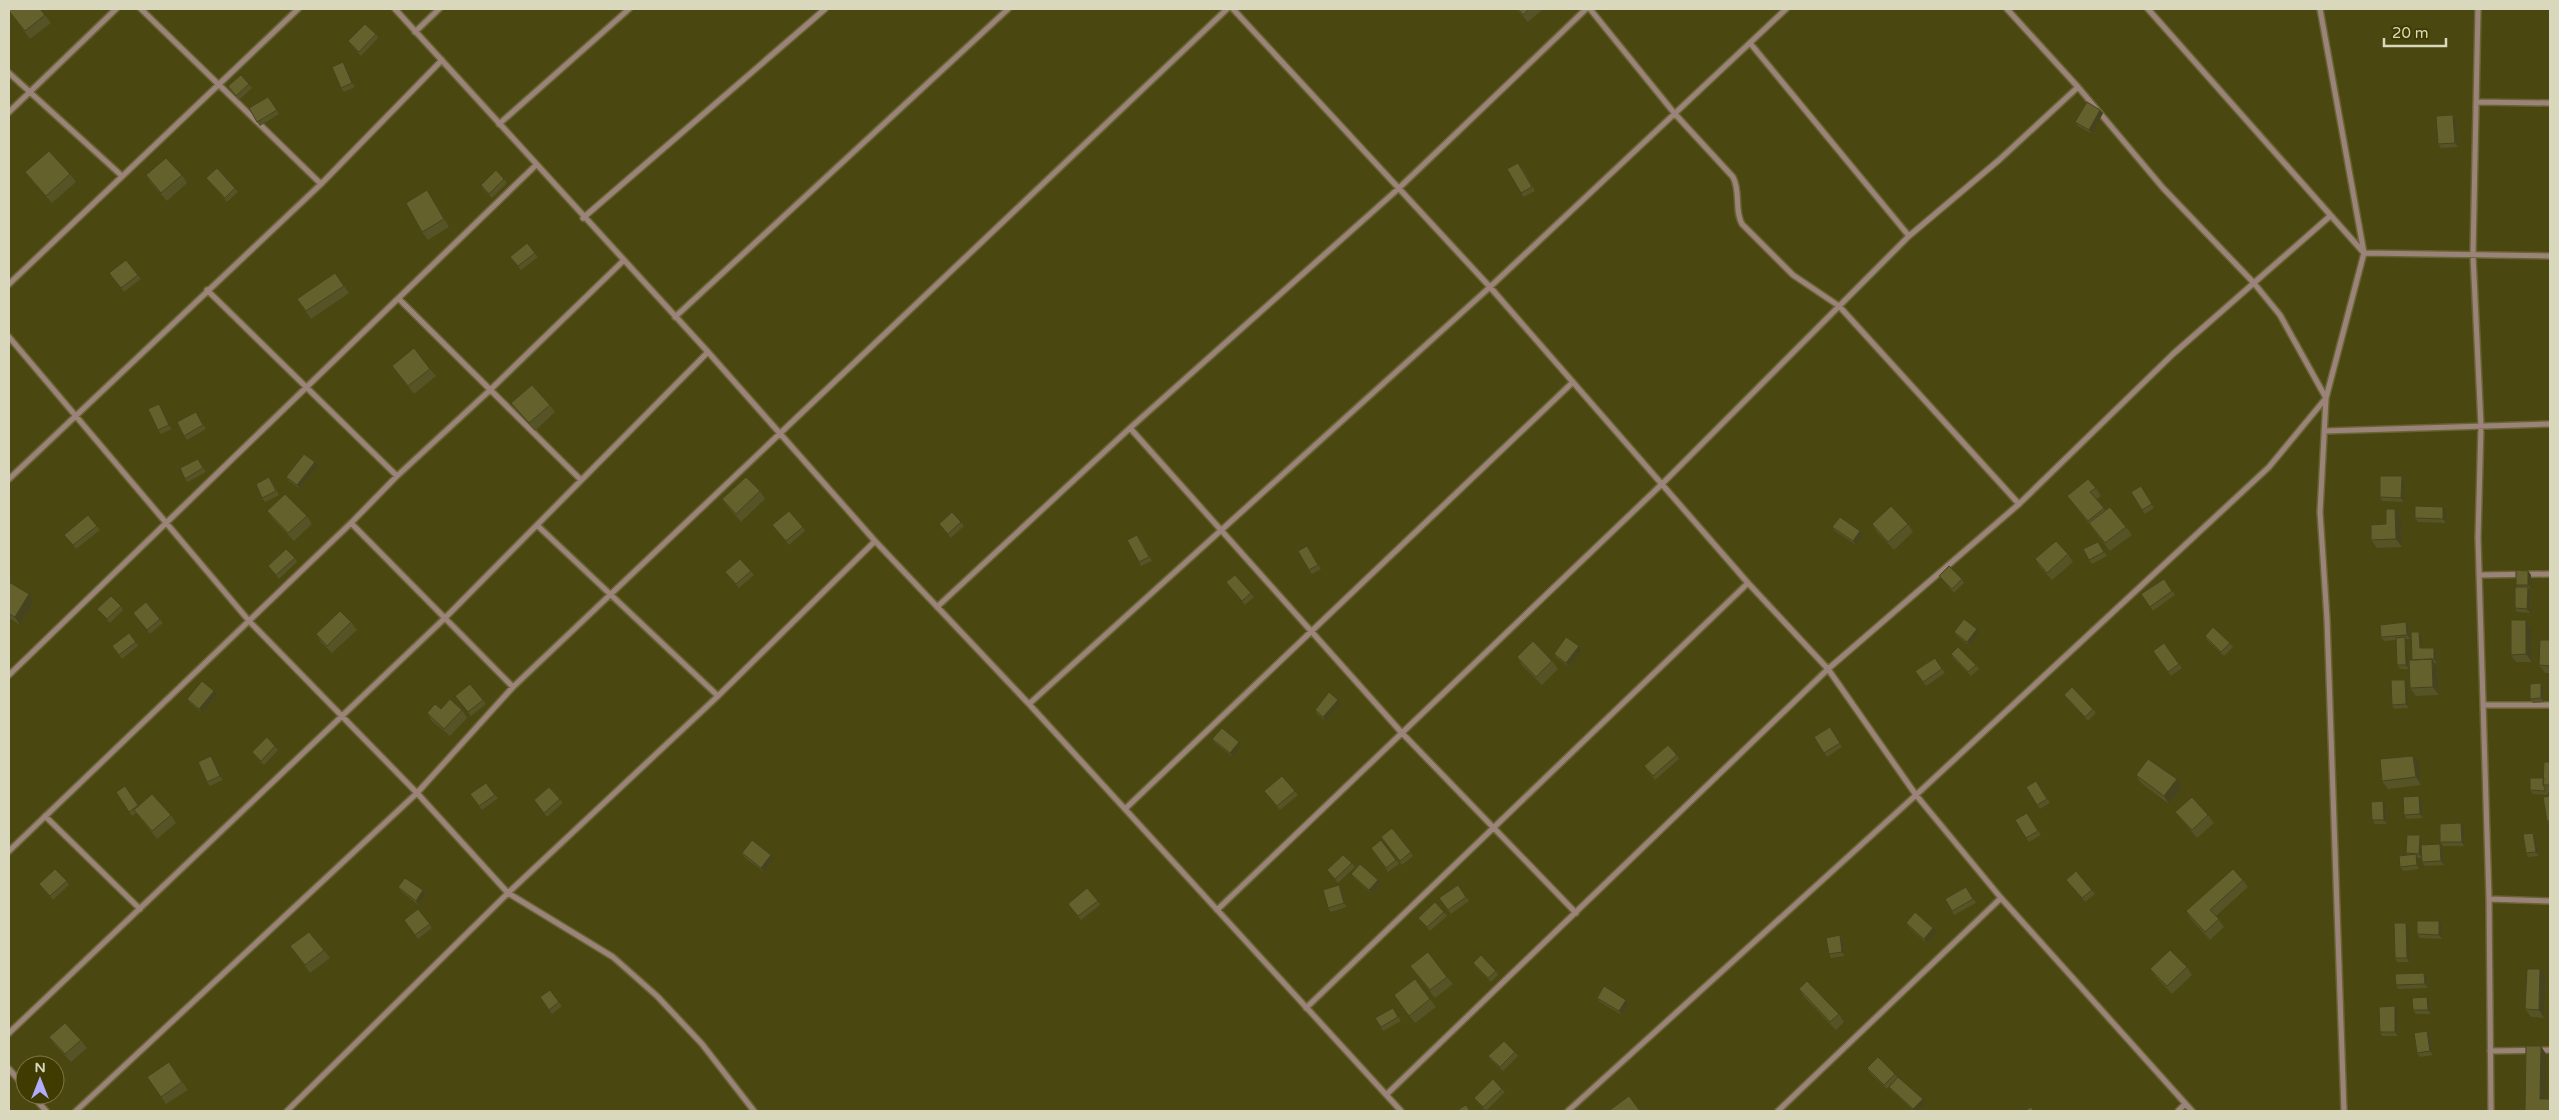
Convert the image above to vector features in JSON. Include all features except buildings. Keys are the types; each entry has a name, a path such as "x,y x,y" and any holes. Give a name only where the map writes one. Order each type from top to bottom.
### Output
{"street":[{"path":"9,112 116,9"},
{"path":"141,9 321,184"},
{"path":"9,284 298,9"},
{"path":"395,9 708,352 875,541 1029,704 1401,1111"},
{"path":"415,32 439,9"},
{"path":"499,124 629,9"},
{"path":"584,218 825,9"},
{"path":"675,317 1008,9"},
{"path":"76,1111 417,793 513,687 612,596 1227,9"},
{"path":"1233,9 1490,287 1663,483 1748,583 1828,669 1916,795 2001,898 2192,1111"},
{"path":"937,607 1130,428 1398,189 1586,9"},
{"path":"1590,9 1675,114 1733,177 1737,188 1739,220 1742,224 1793,275 1839,306 2019,504"},
{"path":"1029,704 1490,287 1786,9"},
{"path":"2007,9 2078,87 2163,188 2253,282 2280,315 2326,398"},
{"path":"2148,9 2329,217 2364,253 2550,256"},
{"path":"2320,9 2364,253 2326,398 2320,512 2327,618 2344,1111"},
{"path":"2478,9 2473,255 2480,426 2480,574 2489,899 2491,1111"},
{"path":"1750,43 1909,236"},
{"path":"9,479 321,184 442,60"},
{"path":"9,73 122,176"},
{"path":"1217,910 1663,483 1909,236 1999,160 2078,87"},
{"path":"2477,102 2550,103"},
{"path":"9,674 536,165"},
{"path":"1387,1094 1828,669 2019,504 2173,354 2329,217"},
{"path":"9,851 250,622 396,476 490,391 623,261"},
{"path":"207,290 307,385 396,476"},
{"path":"399,299 581,480"},
{"path":"9,337 250,622 417,793 508,893 613,957 657,996 702,1044 754,1111"},
{"path":"9,1033 446,618 708,352"},
{"path":"1125,809 1573,382"},
{"path":"1568,1111 1916,795 2269,467 2326,398"},
{"path":"2325,430 2550,424"},
{"path":"1130,428 1402,733 1576,913"},
{"path":"351,523 513,687"},
{"path":"538,526 718,696"},
{"path":"287,1111 508,893 718,696 875,541"},
{"path":"2480,574 2550,574"},
{"path":"1306,1008 1748,583"},
{"path":"2483,705 2550,705"},
{"path":"46,816 140,909"},
{"path":"1778,1111 2001,898"},
{"path":"2489,899 2550,901"},
{"path":"2490,1051 2550,1050"},
{"path":"2178,1111 2185,1104"}]}
